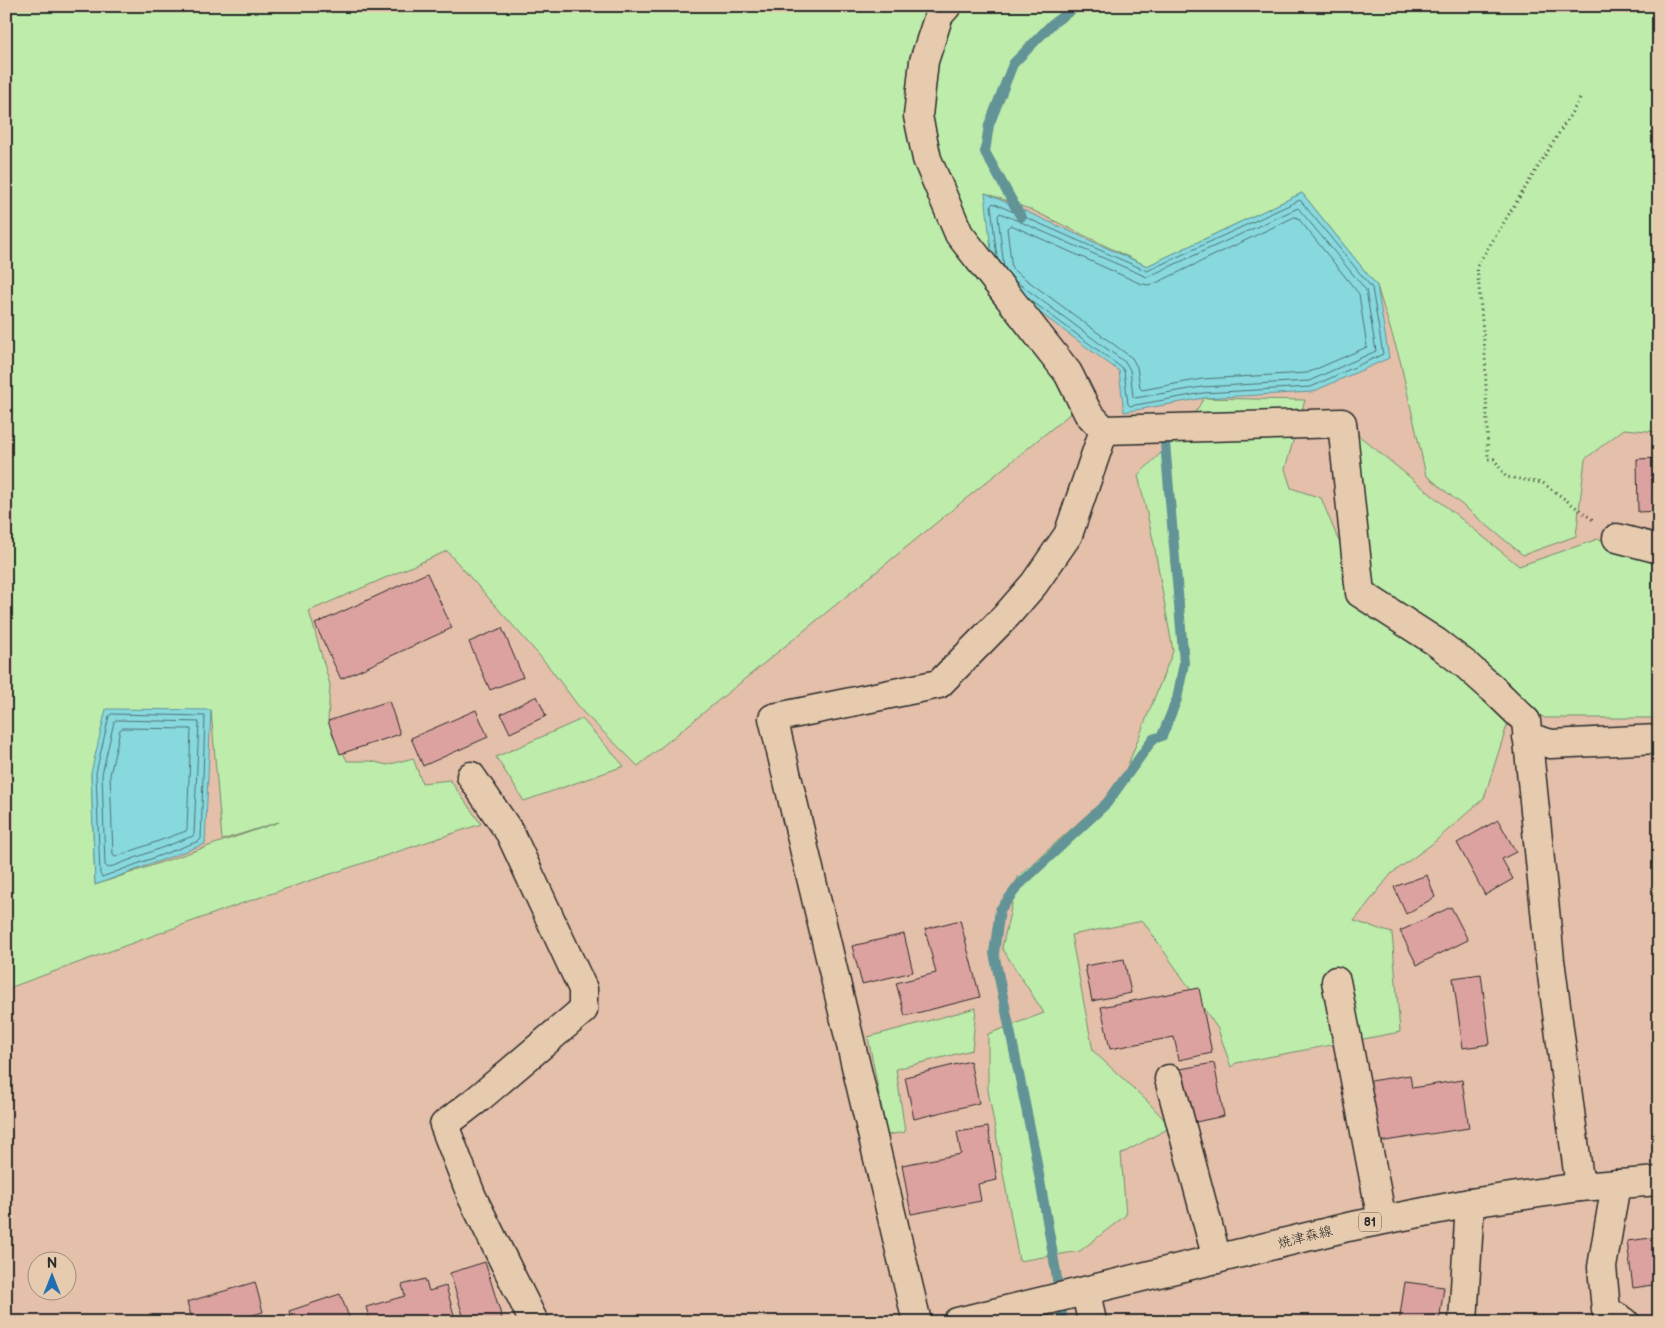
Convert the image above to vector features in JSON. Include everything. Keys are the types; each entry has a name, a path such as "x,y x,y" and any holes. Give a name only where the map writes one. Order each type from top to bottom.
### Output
{"street":[{"path":"947,6 939,15 924,61 918,116 927,159 959,234 1068,373 1088,412 1104,430"},
{"path":"1104,430 1342,423 1360,593 1436,642 1465,664 1526,721 1550,960 1580,1187"},
{"path":"917,1322 773,718 939,684 1034,584 1068,535 1104,430"},
{"path":"1617,538 1659,549"},
{"path":"1527,737 1551,744 1659,739"},
{"path":"471,776 510,833 583,989 583,1010 478,1099 444,1125 472,1197 534,1322"},
{"path":"1336,981 1382,1220"},
{"path":"1169,1078 1217,1258"},
{"name":"焼津森線","path":"957,1322 1217,1258 1382,1220 1470,1203 1580,1187 1659,1182"},
{"path":"1616,1184 1602,1267 1606,1310 1626,1322"},
{"path":"1463,1322 1470,1203"},
{"path":"1086,1290 1092,1322"}],"path":[{"path":"1580,99 1476,266 1486,352 1488,459 1494,459 1506,477 1543,483 1617,538"}],"green space":[{"path":"6,6 1659,6 1659,432 1624,429 1585,459 1576,536 1523,555 1426,475 1400,360 1377,286 1302,193 1147,266 1032,210 985,193 1071,413 638,766 583,712 546,663 447,551 309,611 330,685 328,721 347,761 371,761 387,765 413,758 422,783 450,780 481,824 240,904 6,989","holes":["211,710 222,840 279,822 95,885 91,773"]},
{"path":"1204,398 1305,400 1285,469 1291,488 1321,498 1359,590 1347,426 1519,566 1598,539 1659,555 1659,718 1545,718 1495,690 1510,716 1484,798 1432,844 1391,874 1354,921 1392,933 1400,1032 1236,1063 1231,1067 1218,1029 1143,921 1071,935 1093,1051 1146,1100 1171,1127 1121,1154 1126,1215 1080,1251 1019,1261 988,1090 988,1034 1044,1013 1002,948 1018,877 1120,785 1173,651 1154,544 1138,475 1183,432"},
{"path":"582,719 624,766 524,801 496,757"},
{"path":"976,1008 972,1050 896,1069 905,1132 887,1135 868,1037"}],"water":[{"path":"985,193 1147,266 1302,193 1377,286 1389,358 1312,392 1204,398 1124,412 1119,371 994,279"},
{"path":"106,709 211,710 205,844 95,885 91,773"}],"building":[{"path":"1659,458 1659,511 1638,512 1637,459"},
{"path":"427,573 452,628 341,679 315,624"},
{"path":"502,628 523,677 490,690 469,642"},
{"path":"537,696 546,716 510,733 501,714"},
{"path":"389,701 400,734 340,754 328,721"},
{"path":"476,710 488,737 423,766 411,738"},
{"path":"1498,820 1516,852 1502,859 1513,879 1485,895 1457,843"},
{"path":"1427,875 1435,897 1406,914 1394,887"},
{"path":"1451,907 1468,940 1417,965 1400,931"},
{"path":"960,920 980,997 905,1016 896,983 936,973 925,929"},
{"path":"904,934 913,972 862,984 852,946"},
{"path":"1124,959 1131,993 1092,1001 1085,966"},
{"path":"1481,974 1490,1044 1463,1048 1453,978"},
{"path":"1199,988 1212,1053 1179,1060 1174,1037 1110,1049 1101,1007"},
{"path":"970,1061 979,1103 914,1119 905,1077"},
{"path":"1214,1063 1224,1116 1191,1123 1180,1069"},
{"path":"1410,1075 1412,1088 1462,1080 1469,1128 1372,1143 1363,1082"},
{"path":"988,1127 997,1180 978,1184 981,1201 911,1214 902,1165 961,1154 957,1132"},
{"path":"1659,1237 1659,1284 1633,1288 1627,1241"},
{"path":"485,1262 502,1318 490,1322 465,1322 450,1273"},
{"path":"425,1279 429,1291 446,1286 456,1322 370,1322 366,1307 405,1296 402,1285"},
{"path":"255,1282 263,1312 230,1322 193,1322 187,1302"},
{"path":"1405,1282 1444,1287 1439,1322 1399,1322"},
{"path":"340,1294 351,1322 292,1322 289,1311"},
{"path":"271,1315 273,1322 250,1322"}],"waterway":[{"path":"1021,217 985,152 989,125 1013,64 1052,24 1077,6"},
{"path":"1063,1322 1035,1152 994,953 1000,910 1019,885 1107,803 1153,739 1162,736 1177,699 1184,663 1165,443"}]}
